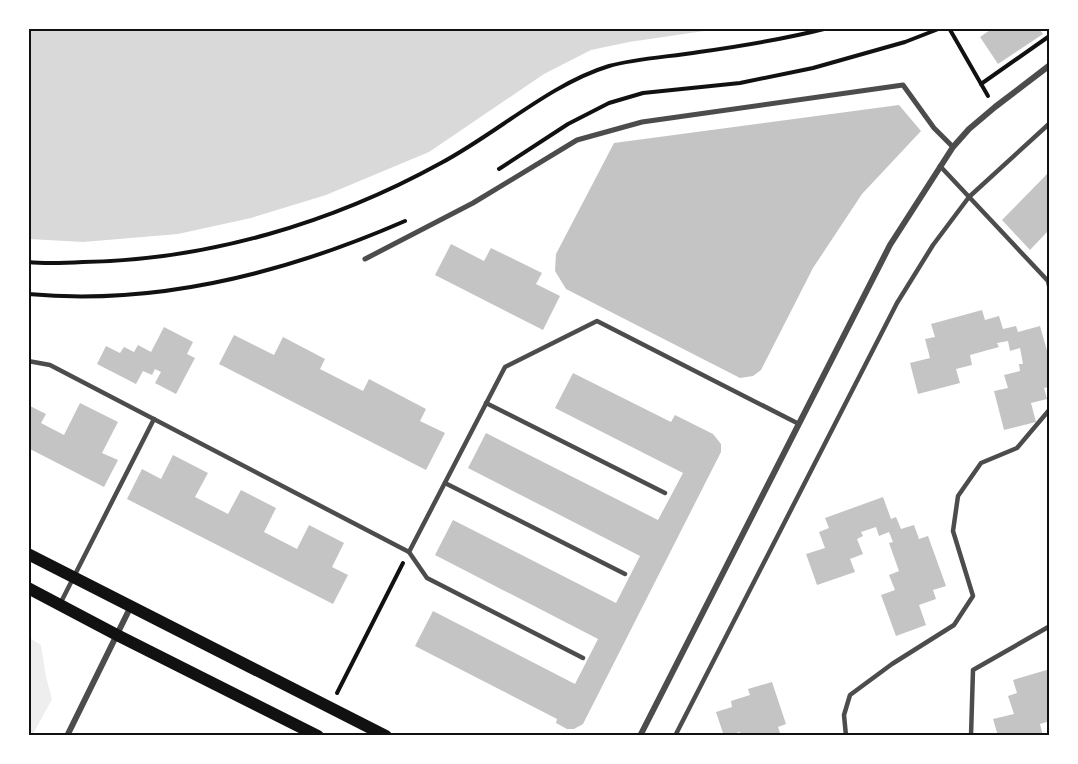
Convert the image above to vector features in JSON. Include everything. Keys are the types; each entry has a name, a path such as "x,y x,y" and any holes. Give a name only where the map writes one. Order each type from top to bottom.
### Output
{"main road":[{"path":"28,554 386,735"},
{"path":"28,588 318,735"}],"street":[{"path":"640,735 890,245 940,166 969,129 1050,65"},
{"path":"365,259 473,203 578,140 642,122 903,85 934,128 953,147"},
{"path":"67,735 131,606"}],"lane":[{"path":"675,735 897,303 933,245 969,197 1050,123"},
{"path":"940,166 1049,280 1050,290"},
{"path":"409,552 505,368 597,321 799,424"},
{"path":"28,362 50,365 409,552 427,578 583,658"},
{"path":"486,403 665,493"},
{"path":"846,735 844,715 850,695 892,664 954,625 973,596 952,531 958,496 981,463 1017,447 1050,409"},
{"path":"59,604 154,419"},
{"path":"445,483 625,574"},
{"path":"971,735 973,670 1050,626"}],"path":[{"path":"28,262 124,261 194,252 315,220 382,193 443,163 568,83 609,66 642,59 787,39 828,28"},
{"path":"498,170 568,124 609,103 643,93 741,83 813,68 905,42 940,28"},
{"path":"949,28 995,107"},
{"path":"981,84 1048,37"},
{"path":"28,294 54,296 163,293 273,269 354,243 415,217"},
{"path":"330,707 409,552"}],"shaded area":[{"path":"29,28 718,29 591,50 544,74 429,152 326,195 251,218 178,234 83,242 29,239"},
{"path":"28,637 41,645 52,699 32,736 28,735"}],"building":[{"path":"993,28 1039,28 1043,34 998,64 980,37"},
{"path":"899,105 921,131 862,194 813,268 761,370 753,376 740,378 566,289 555,271 556,254 614,143"},
{"path":"1050,171 1050,236 1047,232 1030,250 1002,220"},
{"path":"451,244 484,261 491,248 542,273 536,284 560,296 543,330 435,275"},
{"path":"982,310 985,320 999,316 1003,329 1016,326 1018,332 1040,326 1050,361 1050,387 1044,388 1047,399 1031,403 1036,422 1004,430 994,391 1008,388 1004,375 1020,371 1019,364 1023,364 1020,348 1010,351 1008,341 997,343 999,347 970,355 972,365 956,369 960,383 918,394 910,363 930,358 925,339 935,337 931,324"},
{"path":"164,327 193,342 187,354 195,358 176,394 155,383 161,372 155,369 152,375 143,371 136,384 97,364 106,346 120,353 124,347 134,352 138,345 151,352"},
{"path":"234,335 274,355 283,337 325,359 320,369 363,391 369,379 426,409 420,421 445,433 426,470 219,364"},
{"path":"573,373 671,422 675,415 713,434 721,444 721,452 583,724 574,729 567,729 556,723 557,719 415,646 433,611 575,684 598,639 435,555 453,520 616,603 640,556 468,468 486,433 658,520 683,473 555,408"},
{"path":"80,403 118,422 102,453 118,460 104,487 28,448 28,405 46,414 41,423 64,435"},
{"path":"173,455 208,473 195,497 228,514 241,490 276,508 264,532 297,549 309,525 344,543 332,567 348,575 333,604 127,499 142,469 161,479"},
{"path":"883,497 891,519 896,517 901,529 914,525 919,539 928,536 946,586 933,590 936,599 919,605 926,625 896,636 881,595 895,590 889,575 899,571 889,543 893,542 889,532 879,536 876,527 861,532 863,536 857,539 863,554 850,559 855,572 817,585 806,554 825,548 819,532 829,528 825,518"},
{"path":"1050,669 1050,721 1040,724 1043,736 998,736 993,719 1014,714 1008,696 1017,693 1013,680"},
{"path":"772,682 786,724 778,727 781,736 741,736 740,732 724,736 716,712 732,707 731,701 750,695 748,689"}]}
